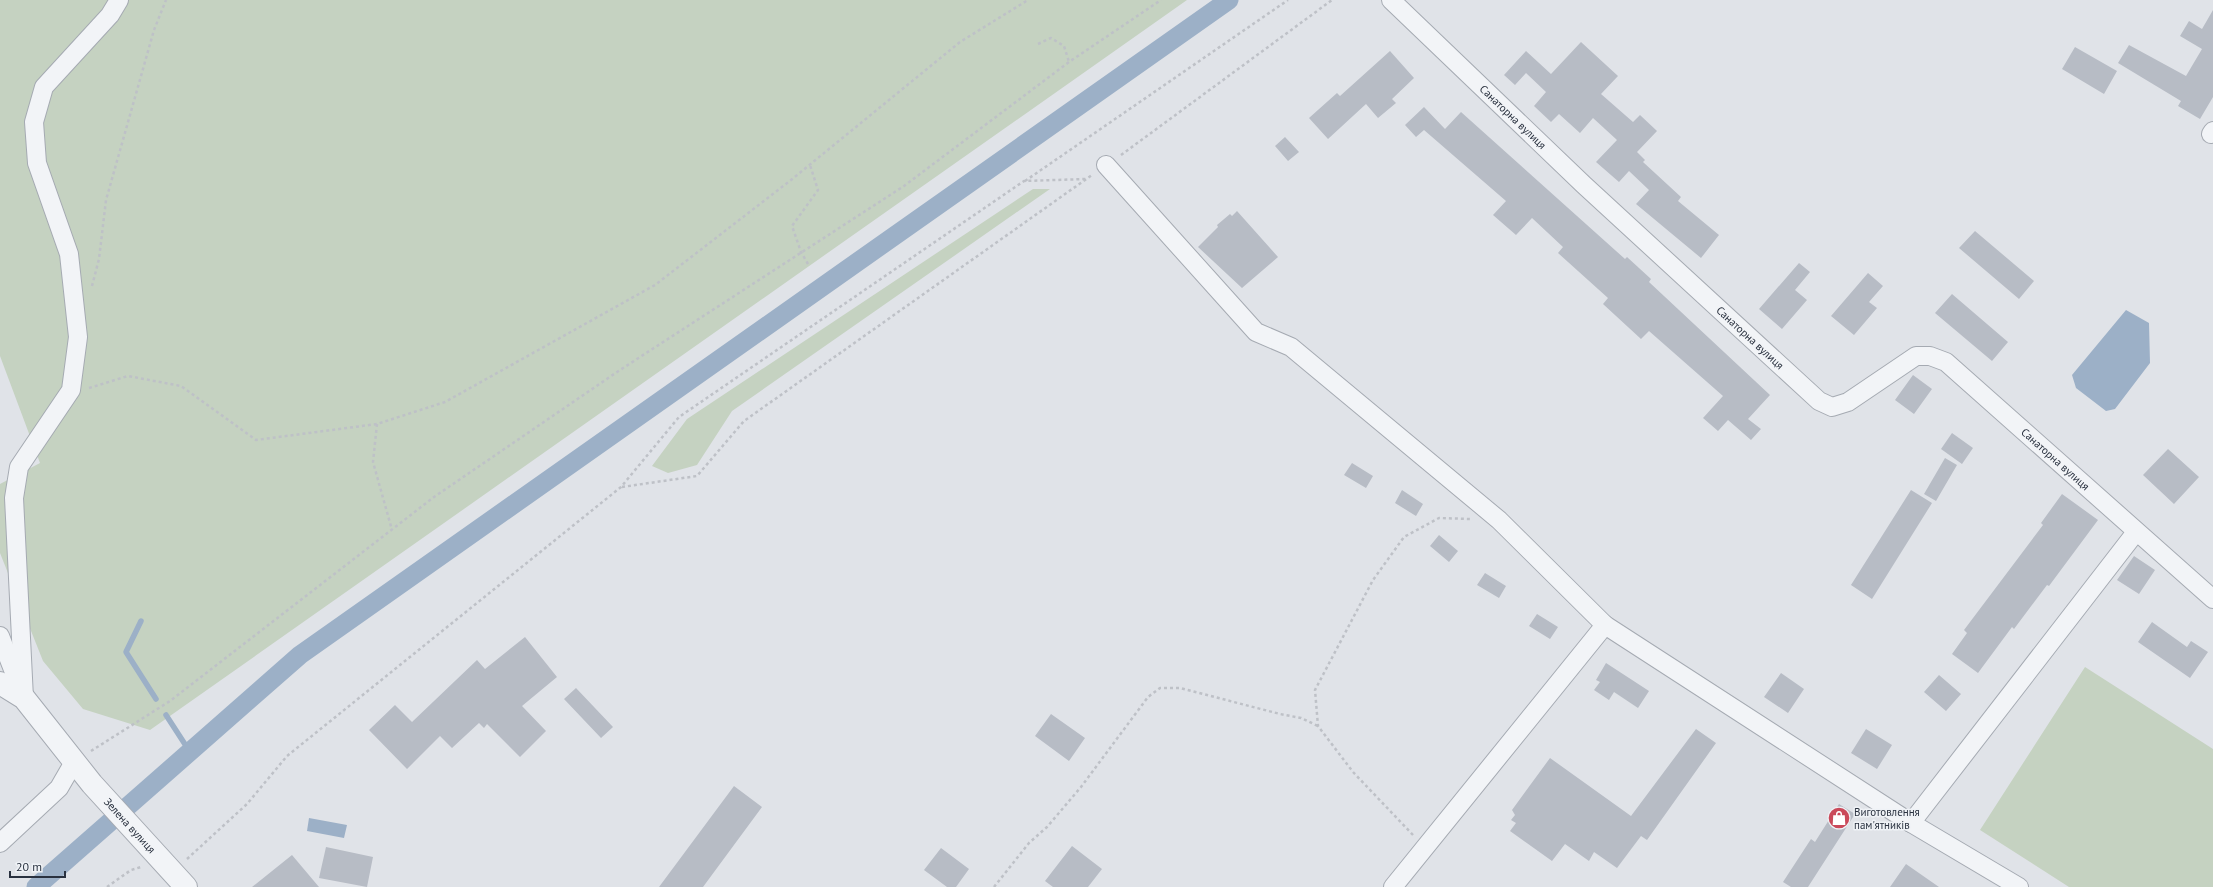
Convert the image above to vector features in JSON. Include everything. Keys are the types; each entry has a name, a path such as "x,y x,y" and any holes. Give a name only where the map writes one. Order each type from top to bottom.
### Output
{"street":[{"path":"24,698 14,498 19,467 71,390 78,337 69,254 37,163 34,122 44,87 110,15 119,0"},
{"name":"Санаторна вулиця","path":"1391,0 1584,185 1819,401 1832,407 1848,402 1916,356 1930,356 1946,362 2213,599"},
{"path":"1106,165 1256,332 1291,347 1499,520 1605,624 1911,823 2012,885"},
{"path":"1911,823 2136,532"},
{"path":"1393,887 1605,624"},
{"path":"0,636 24,698"},
{"name":"Зелена вулиця","path":"0,683 24,698 92,784 174,873"},
{"path":"0,843 59,788 74,762"}],"path":[{"path":"92,288 99,260 106,200 154,30 166,0"},
{"path":"71,390 82,390 128,376 181,386 256,440 377,424 445,402 655,285 810,165 960,42 1028,0"},
{"path":"74,762 170,701 434,497 620,370 904,186 1068,62 1161,0"},
{"path":"108,887 131,870 174,873 247,804 287,756 621,487 679,417 1288,0"},
{"path":"621,487 697,476 744,421 1106,165 1332,0"},
{"path":"1038,44 1051,38 1064,46 1068,62"},
{"path":"808,264 801,252 792,226 818,190 810,165"},
{"path":"1024,181 1086,179"},
{"path":"377,424 373,462 392,530"},
{"path":"1318,726 1315,690 1373,580 1404,537 1439,518 1499,520"},
{"path":"994,887 1029,843 1047,827 1081,787 1148,697 1160,688 1180,688 1301,718 1318,726 1353,772 1425,847"}],"green space":[{"path":"0,0 1187,0 150,730 83,709 43,661 0,553 0,484 40,463 0,356"},
{"path":"1033,189 1050,189 732,411 697,465 668,473 652,466 687,419"},
{"path":"2085,667 2213,749 2213,887 2069,887 1980,830"}],"water":[{"path":"2126,310 2149,323 2150,363 2115,409 2106,411 2076,388 2072,375"},
{"path":"309,818 347,825 344,838 307,831"}],"building":[{"path":"2213,10 2213,97 2200,119 2178,106 2181,101 2118,63 2129,45 2186,76 2202,49 2180,36 2189,21 2202,29"},
{"path":"1581,42 1618,76 1601,94 1633,122 1640,115 1657,131 1637,152 1645,160 1643,162 1681,197 1678,201 1719,235 1701,258 1636,204 1649,190 1629,171 1619,182 1596,162 1617,140 1593,118 1580,133 1559,114 1551,122 1534,106 1546,92 1526,73 1515,85 1504,75 1526,51 1551,74"},
{"path":"2075,47 2117,71 2104,94 2062,69"},
{"path":"1390,51 1414,78 1392,99 1396,103 1378,118 1366,104 1328,139 1309,118 1337,93 1340,96"},
{"path":"1424,107 1445,129 1461,112 1625,259 1627,257 1651,279 1649,282 1770,395 1748,419 1761,429 1751,440 1728,420 1718,431 1703,418 1723,396 1649,331 1641,339 1603,304 1608,298 1558,253 1563,247 1532,218 1516,235 1493,215 1506,201 1424,130 1416,137 1405,125"},
{"path":"1285,137 1299,152 1288,161 1275,146"},
{"path":"1237,211 1278,257 1242,288 1198,247 1218,227 1217,225 1230,214 1232,216"},
{"path":"1975,231 2034,281 2019,299 1959,248"},
{"path":"1799,263 1810,272 1795,290 1807,300 1782,329 1759,309"},
{"path":"1868,273 1883,286 1869,302 1877,308 1854,335 1831,316"},
{"path":"1952,294 2008,342 1992,361 1935,313"},
{"path":"1913,375 1932,389 1914,414 1895,400"},
{"path":"1952,433 1973,448 1962,464 1941,449"},
{"path":"2168,449 2199,477 2174,504 2143,475"},
{"path":"1945,458 1957,465 1936,501 1924,494"},
{"path":"1352,463 1373,476 1366,488 1344,475"},
{"path":"1402,490 1423,504 1416,516 1395,503"},
{"path":"1911,490 1932,503 1872,599 1851,585"},
{"path":"2062,494 2098,520 2049,586 2047,585 2014,629 2012,627 1978,673 1952,654 1967,633 1964,630 2043,525 2041,523"},
{"path":"1439,535 1458,551 1449,562 1430,546"},
{"path":"2134,556 2155,570 2139,594 2117,580"},
{"path":"1485,573 1506,586 1499,598 1477,585"},
{"path":"1537,614 1558,627 1550,639 1529,626"},
{"path":"2152,622 2187,647 2191,641 2208,652 2190,678 2138,642"},
{"path":"525,637 557,677 522,706 546,731 520,757 487,724 484,728 479,723 452,748 440,736 407,769 369,730 395,705 412,722 477,660 485,669"},
{"path":"1606,663 1649,691 1638,708 1614,692 1609,700 1594,690 1600,682 1596,680"},
{"path":"1781,673 1804,689 1788,713 1764,697"},
{"path":"1939,675 1961,694 1946,711 1924,692"},
{"path":"576,688 613,727 601,738 564,699"},
{"path":"1051,714 1085,738 1069,761 1035,736"},
{"path":"1696,729 1716,743 1647,840 1641,836 1617,868 1594,852 1589,861 1565,844 1552,861 1510,831 1516,823 1511,820 1515,815 1512,810 1550,758 1631,816"},
{"path":"1866,729 1892,745 1877,769 1851,753"},
{"path":"734,786 762,807 703,887 659,887"},
{"path":"1839,804 1855,814 1808,887 1791,887 1783,882 1811,839 1815,842"},
{"path":"1072,846 1102,869 1088,887 1053,887 1045,881"},
{"path":"326,847 373,857 367,887 319,878"},
{"path":"941,848 969,869 956,887 947,887 924,870"},
{"path":"292,855 319,887 252,887"},
{"path":"1906,864 1939,887 1890,887"}],"waterway":[{"path":"36,887 300,655 1229,0"},
{"path":"141,621 126,652 156,699"},
{"path":"166,715 190,752"}],"place":[{"name":"Виготовлення пам'ятників","path":"1839,818"}]}
